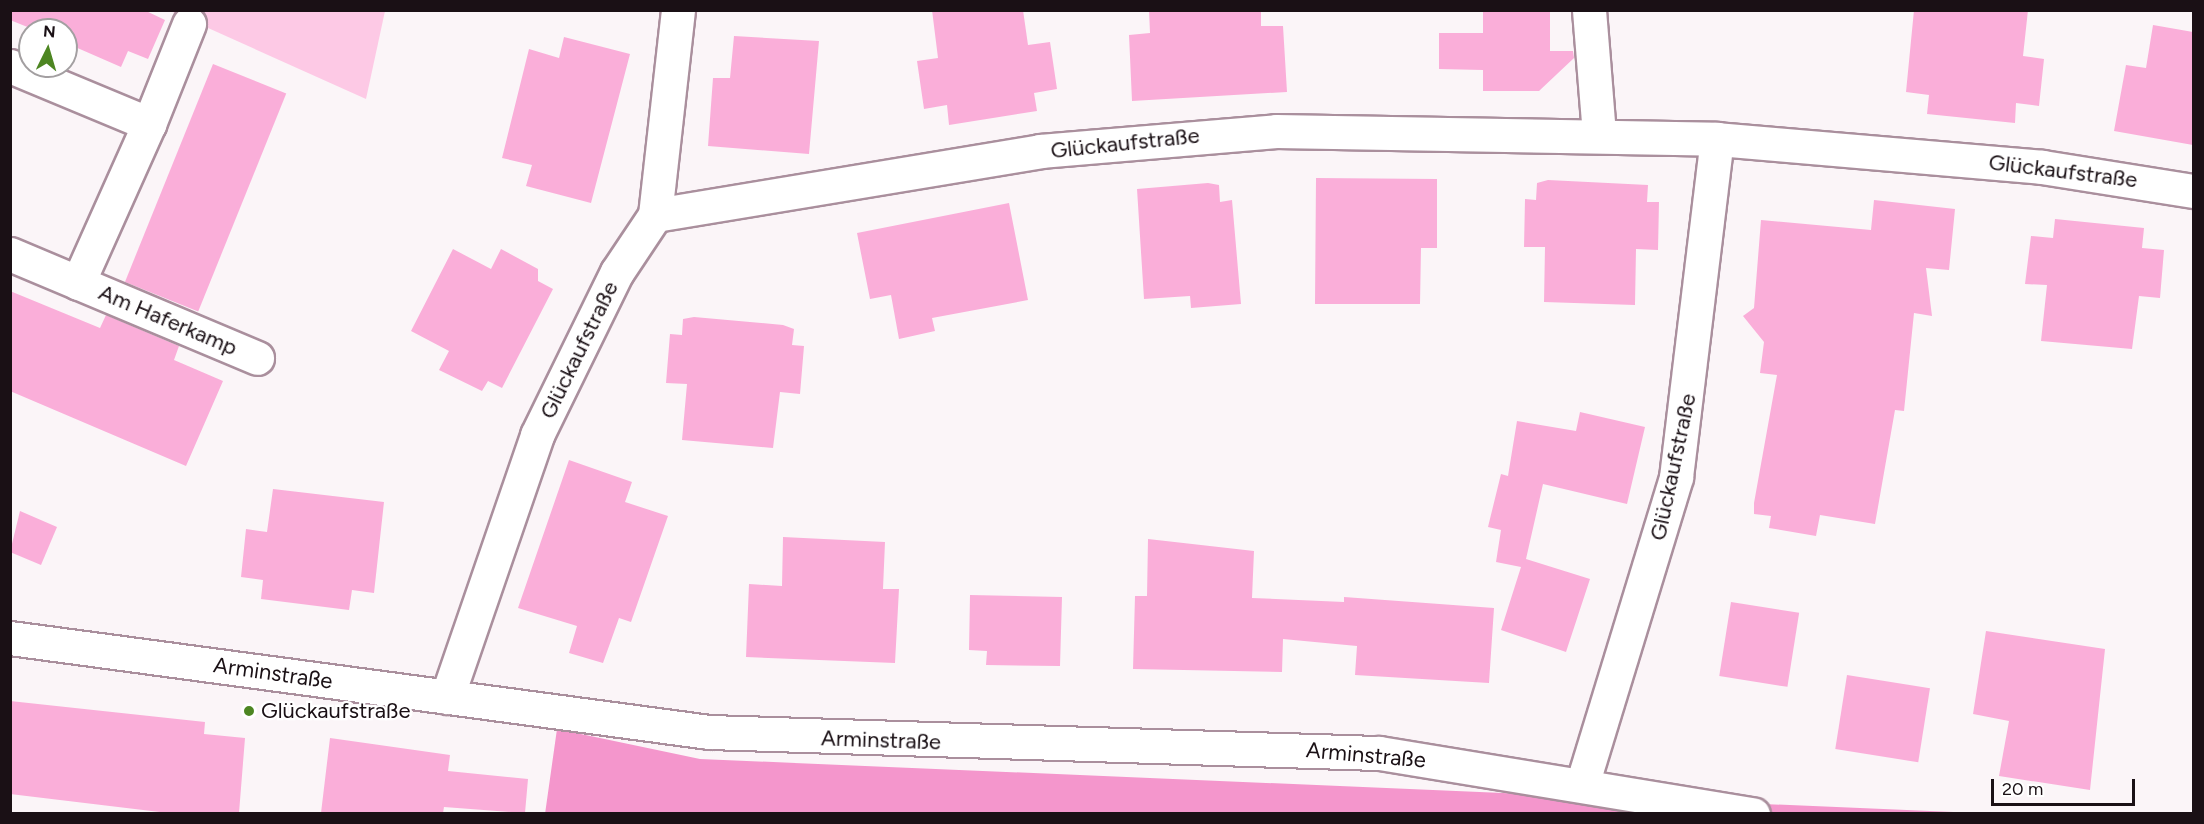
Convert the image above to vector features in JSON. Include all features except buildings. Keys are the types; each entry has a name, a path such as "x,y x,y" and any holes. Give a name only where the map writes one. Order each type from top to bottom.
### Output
{"street":[{"name":"Glückaufstraße","path":"447,697 537,435 617,272 655,215 678,10"},
{"path":"1589,10 1599,135"},
{"name":"Am Haferkamp","path":"78,283 149,124 189,24"},
{"path":"10,66 149,124"},
{"name":"Glückaufstraße","path":"655,215 1126,141 1288,131 1599,135 1717,140 2042,167 2193,191"},
{"name":"Glückaufstraße","path":"1582,785 1676,477 1717,140"},
{"name":"Am Haferkamp","path":"10,254 257,358"},
{"name":"Arminstraße","path":"10,638 447,697 795,738 1379,753 1753,813"}],"shaded area":[{"path":"168,10 385,11 366,99"},
{"path":"557,729 700,759 1977,813 545,814"}],"place":[{"name":"Glückaufstraße","path":"249,711"}]}
